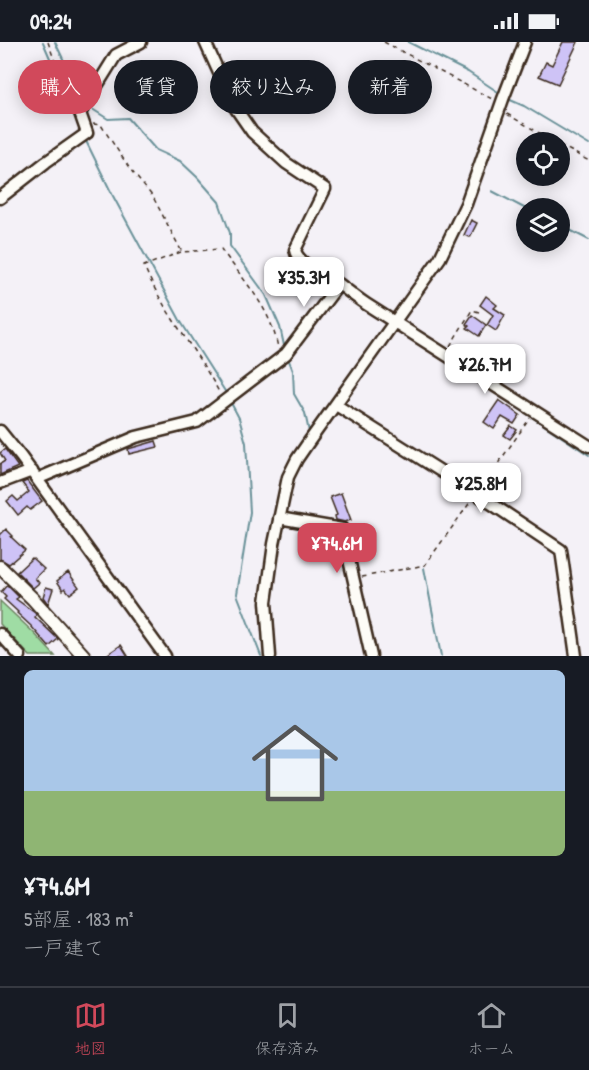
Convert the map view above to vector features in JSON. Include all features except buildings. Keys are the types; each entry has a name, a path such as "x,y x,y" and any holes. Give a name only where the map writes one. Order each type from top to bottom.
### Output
{"main road":[{"path":"0,567 33,599 84,656"}],"street":[{"path":"0,198 87,133 82,118 116,55 141,42"},
{"path":"205,42 234,106 252,132 286,163 325,189 295,250 296,256 366,304 589,446"},
{"path":"270,656 266,602 288,477 297,459 440,258 466,204 525,42"},
{"path":"0,483 34,475 136,437 196,422 286,354 339,284"},
{"path":"336,405 561,550 576,656"},
{"path":"0,431 165,656"},
{"path":"279,518 342,529 371,656"},
{"path":"0,634 20,656"}],"path":[{"path":"48,42 62,82 82,118 101,126 130,169 153,197 182,252"},
{"path":"384,42 501,104 504,112 538,132"},
{"path":"570,150 589,160"},
{"path":"229,397 209,374 162,302 144,266 182,252 221,249 262,305 286,354"},
{"path":"445,353 472,310 479,312"},
{"path":"353,579 425,565 536,411"}],"green space":[{"path":"0,601 55,656 30,656 0,624"}],"waterway":[{"path":"43,42 80,128"},
{"path":"55,42 64,60"},
{"path":"408,42 468,72 501,94"},
{"path":"508,99 524,106 589,145"},
{"path":"100,114 108,119 128,118 156,150 180,161 219,202 230,233 230,246 266,295 280,327 285,350"},
{"path":"85,139 181,322 228,396"},
{"path":"492,191 516,204"},
{"path":"570,230 589,240"},
{"path":"288,358 293,371 294,394 305,413 309,432"},
{"path":"482,384 589,455"},
{"path":"230,401 239,418 246,443 250,512 237,594 261,656"},
{"path":"424,568 441,656"}]}
